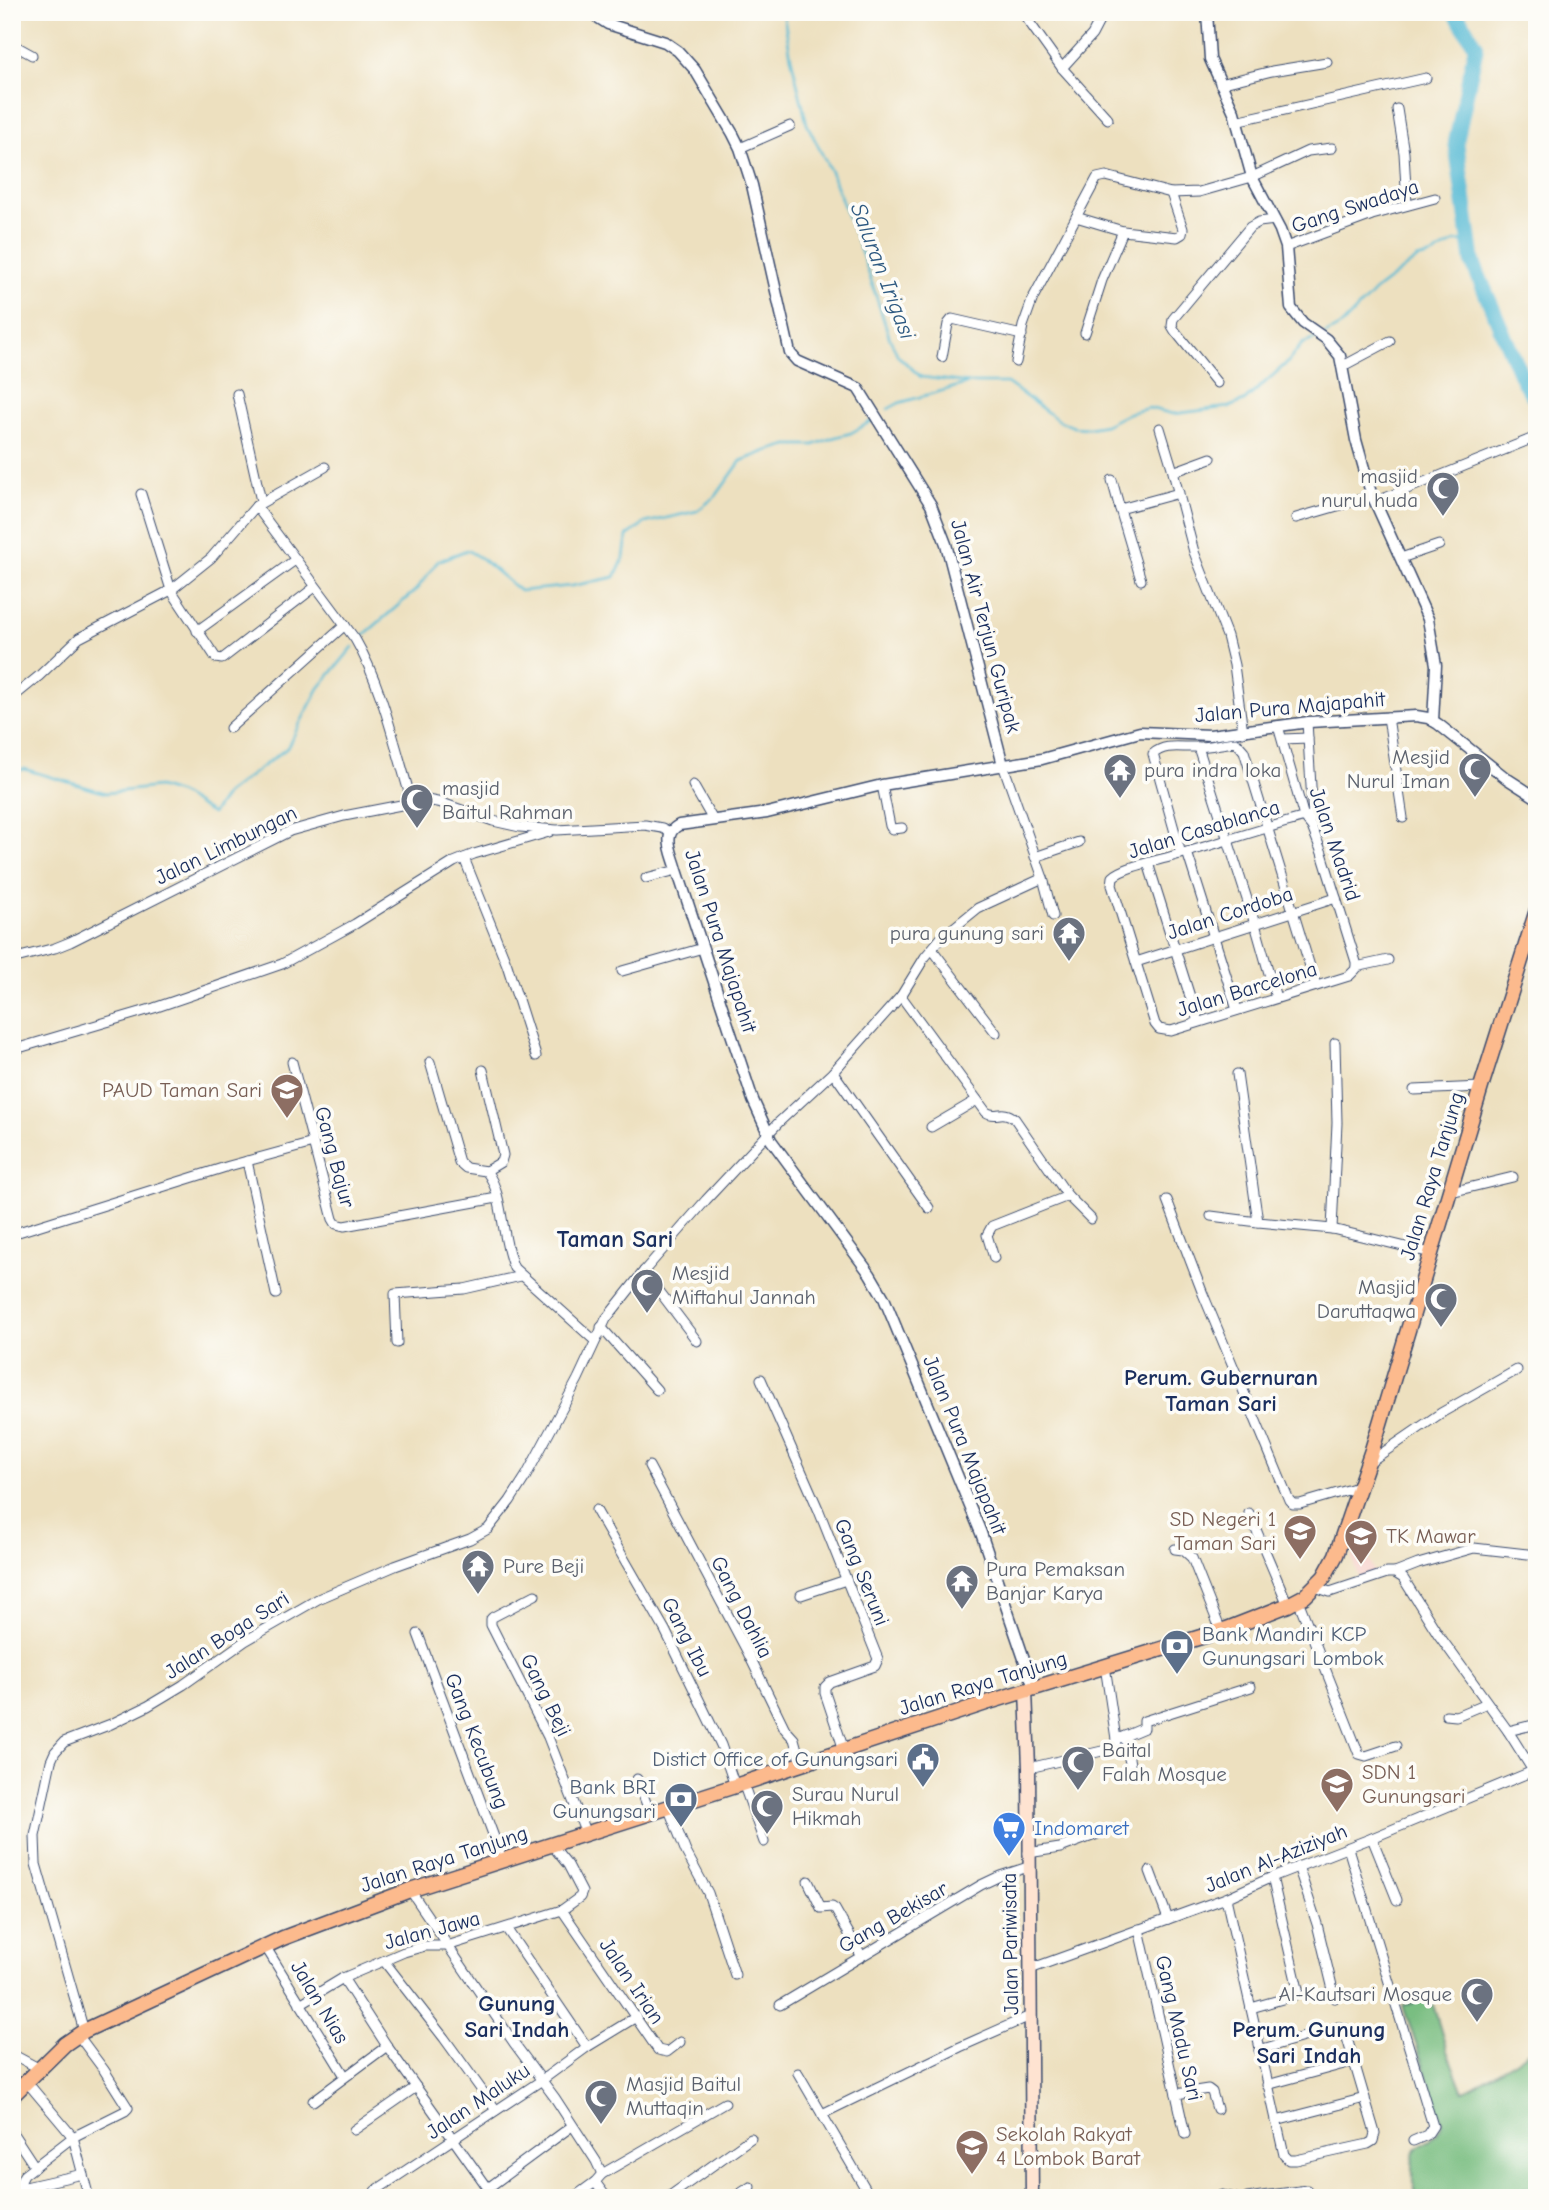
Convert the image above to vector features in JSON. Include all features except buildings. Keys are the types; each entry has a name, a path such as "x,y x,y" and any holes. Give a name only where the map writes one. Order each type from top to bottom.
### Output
{"main road":[{"name":"Jalan Raya Tanjung","path":"12,2096 65,2044 81,2033 309,1927 410,1890 844,1749 1221,1631 1293,1602 1315,1587 1333,1563 1367,1464 1537,910"},
{"name":"Jalan Pariwisata","path":"1030,1689 1028,1867 1032,2198"}],"street":[{"name":"Jalan Air Terjun Guripak","path":"594,12 608,24 671,45 678,51 695,70 740,148 752,185 790,353 797,361 858,388 937,517 1003,765"},
{"path":"1022,12 1062,68 1108,118"},
{"path":"1062,68 1083,47 1103,18 1104,12"},
{"path":"1207,12 1210,59 1236,121 1252,177 1286,247 1289,302 1292,311 1303,323 1326,339 1339,356 1356,440 1374,499 1424,608 1433,640 1436,678 1433,721"},
{"path":"12,44 32,55"},
{"path":"1220,84 1272,71 1327,62"},
{"path":"1236,121 1426,78"},
{"path":"1397,109 1404,153 1407,205"},
{"path":"740,148 790,126"},
{"path":"1016,362 1033,298 1094,180 1100,176 1171,193 1199,191 1252,177 1316,149 1332,148"},
{"path":"1076,217 1123,231 1175,238 1180,236 1183,229 1171,193"},
{"name":"Gang Swadaya","path":"1286,247 1372,215 1435,198"},
{"path":"1217,383 1175,331 1172,321 1250,227 1259,222 1275,220"},
{"path":"1085,333 1099,289 1123,231"},
{"path":"942,357 948,324 952,319 1022,335"},
{"path":"1343,366 1390,341"},
{"path":"237,394 259,504 295,560 355,639 368,662 412,802"},
{"path":"1160,428 1194,552 1227,636 1234,665 1243,732"},
{"path":"1296,519 1374,499 1536,437"},
{"path":"1173,471 1210,458"},
{"path":"12,698 79,638 171,590 211,558 259,504 325,467"},
{"path":"1112,480 1141,580"},
{"path":"1119,509 1179,493"},
{"path":"141,494 171,590 212,654 218,659 222,659 315,587"},
{"path":"1401,558 1439,545"},
{"path":"197,631 295,560"},
{"path":"230,728 345,625"},
{"name":"Jalan Pura Majapahit","path":"1030,1689 981,1533 884,1298 870,1274 767,1135 677,870 669,843 670,832 679,825 781,810 883,785 1042,759 1140,732 1195,736 1307,722 1388,717 1416,716 1433,721 1537,798"},
{"path":"1388,717 1403,818"},
{"path":"1307,722 1309,816"},
{"name":"Jalan Madrid","path":"1278,726 1336,898 1354,970"},
{"path":"1283,739 1308,738"},
{"path":"1237,1010 1154,759 1155,752 1165,748 1236,742 1241,746 1316,986"},
{"path":"1198,747 1276,998"},
{"path":"1003,765 1043,878 1053,916"},
{"path":"693,785 713,820"},
{"path":"883,785 890,826 895,829 902,828"},
{"name":"Jalan Limbungan","path":"12,959 70,942 290,831 326,820 412,802 435,801 493,821 520,827 557,830 645,825 670,832"},
{"name":"Jalan Casablanca","path":"1136,961 1111,883 1115,875 1267,825 1309,816"},
{"path":"12,1050 154,1008 282,964 355,924 436,872 464,858 557,830"},
{"path":"1035,856 1079,842"},
{"path":"464,858 507,965 536,1056"},
{"path":"1148,863 1198,1022"},
{"path":"646,878 677,870"},
{"path":"485,1171 490,1177 497,1198 514,1268 594,1340 613,1308 644,1271 706,1200 767,1135 832,1072 901,996 932,949 957,923 978,908 1043,878"},
{"name":"Jalan Cordoba","path":"1136,961 1175,949 1213,932 1255,924 1336,898"},
{"path":"622,971 703,948"},
{"path":"932,949 996,1033"},
{"name":"Jalan Barcelona","path":"1136,961 1155,1024 1161,1030 1169,1032 1316,986 1354,970 1388,960"},
{"path":"901,996 988,1114 1002,1112 1015,1119 1068,1196 1091,1219"},
{"path":"1332,1229 1337,1123 1335,1043"},
{"name":"Gang Bajur","path":"292,1062 332,1219 339,1226 497,1198"},
{"path":"430,1062 459,1162 466,1168 485,1171 500,1163 503,1155 483,1070"},
{"path":"832,1072 929,1208"},
{"path":"1237,1074 1258,1222"},
{"path":"1414,1090 1481,1087"},
{"path":"931,1128 977,1100"},
{"path":"12,1234 313,1143"},
{"path":"247,1161 276,1294"},
{"path":"1451,1192 1513,1177"},
{"path":"994,1258 987,1235 992,1226 1068,1196"},
{"path":"1167,1200 1289,1500 1293,1504 1300,1504 1358,1487"},
{"path":"1211,1216 1332,1229 1431,1253"},
{"path":"644,1271 697,1341"},
{"path":"397,1343 395,1294 464,1289 521,1276"},
{"path":"601,1327 657,1390"},
{"name":"Jalan Boga Sari","path":"81,2033 36,1864 36,1836 51,1760 57,1748 68,1740 110,1724 156,1701 245,1641 318,1599 386,1569 482,1533 502,1513 526,1476 578,1379 594,1340"},
{"path":"1367,1464 1441,1413 1517,1370"},
{"name":"Gang Seruni","path":"761,1379 878,1660 876,1665 830,1682 825,1687 844,1749"},
{"name":"Gang Dahlia","path":"649,1466 785,1729 793,1737 801,1764"},
{"name":"Gang Ibu","path":"596,1510 665,1630 764,1842"},
{"path":"1249,1513 1293,1602 1359,1754 1366,1756 1396,1746"},
{"path":"1315,1587 1330,1592 1384,1573 1395,1573 1474,1548 1537,1555"},
{"path":"1175,1549 1183,1550 1192,1558 1221,1631"},
{"path":"1395,1573 1405,1580 1438,1634 1508,1731 1535,1774"},
{"path":"801,1595 846,1580"},
{"name":"Gang Beji","path":"535,1595 493,1617 491,1625 548,1737 586,1834"},
{"name":"Gang Kecubung","path":"418,1634 503,1861"},
{"path":"1105,1667 1120,1738 1132,1775"},
{"path":"1028,1769 1115,1748 1114,1739 1144,1728 1144,1721 1251,1687"},
{"path":"1446,1716 1456,1716 1487,1703"},
{"path":"1508,1731 1537,1724"},
{"name":"Jalan Al-Aziziyah","path":"1030,1969 1226,1898 1298,1866 1535,1774"},
{"path":"636,1779 650,1813"},
{"path":"668,1807 686,1852 708,1893 735,1975"},
{"path":"1028,1853 1060,1848 1111,1829"},
{"path":"1372,1838 1397,1900"},
{"name":"Jalan Jawa","path":"300,2004 343,1978 425,1946 447,1946 562,1910 582,1895 581,1888 552,1845"},
{"path":"1348,1847 1433,2126 1427,2135 1413,2141"},
{"path":"1298,1866 1317,1924 1335,1998"},
{"name":"Gang Bekisar","path":"780,2006 861,1955 987,1882 1028,1867"},
{"path":"1150,1871 1168,1919"},
{"path":"1251,2008 1293,1996 1298,1990 1272,1877"},
{"path":"808,1881 821,1908 835,1909 861,1955"},
{"path":"410,1890 596,2161 598,2178 607,2198"},
{"path":"1226,1898 1251,2008 1259,2050 1267,2085 1286,2158 1294,2161 1368,2144 1374,2140 1375,2133 1344,2028 1338,2027 1259,2050"},
{"name":"Jalan Irian","path":"562,1910 660,2052 667,2052 680,2042"},
{"path":"506,1928 587,2047"},
{"name":"Gang Madu Sari","path":"1139,1929 1185,2134"},
{"name":"Jalan Nias","path":"265,1946 345,2076"},
{"path":"384,1961 496,2110"},
{"path":"343,1978 387,2046 495,2198"},
{"path":"822,2113 1030,2015"},
{"name":"Jalan Maluku","path":"375,2191 587,2047 636,2017"},
{"path":"17,2189 23,2177 73,2137 128,2108 81,2033"},
{"path":"313,2101 387,2046"},
{"path":"12,2054 40,2068"},
{"path":"1267,2085 1355,2062"},
{"path":"798,2073 869,2198"},
{"path":"26,2081 73,2137 89,2198"},
{"path":"354,2130 416,2087"},
{"path":"1176,2094 1208,2089 1212,2092 1217,2109"},
{"path":"1276,2121 1365,2098"},
{"path":"573,2198 598,2178 725,2103"},
{"path":"488,2188 572,2126"},
{"path":"12,2132 35,2167"},
{"path":"667,2198 751,2138"},
{"path":"17,2189 83,2174"},
{"path":"733,2198 750,2186"},
{"path":"1247,2198 1307,2190"},
{"path":"1209,2198 1223,2195 1236,2198"}],"shaded area":[{"path":"1366,1551 1375,1576 1360,1582 1351,1556"}],"green space":[{"path":"1431,1998 1463,2092 1537,2046 1537,2190 1525,2188 1512,2198 1417,2198 1412,2173 1413,2158 1419,2147 1438,2133 1442,2120 1403,2006"}],"waterway":[{"name":"Saluran Irigasi","path":"783,12 807,124 831,172 890,339 898,356 921,377 969,383 1007,383 1058,420 1074,427 1089,428 1105,425 1129,413 1149,408 1173,414 1229,407 1244,401 1288,362 1302,344 1318,338"},
{"path":"1455,12 1476,46 1456,142 1473,263 1523,380 1537,401"},
{"name":"Saluran Irigasi","path":"1324,335 1342,325 1376,290 1417,259 1433,255 1455,242 1469,241"},
{"path":"888,409 899,403 966,384"},
{"path":"364,635 416,590 438,561 467,550 520,591 572,586 615,577 624,558 627,536 645,523 697,511 716,496 741,461 788,445 814,445 851,433 875,419"},
{"path":"12,772 24,769 106,793 158,787 180,794 212,814 226,794 287,748 319,688 353,647"}],"place":[{"name":"masjid nurul huda","path":"1443,518"},
{"name":"Mesjid Nurul Iman","path":"1475,799"},
{"name":"pura indra loka","path":"1120,800"},
{"name":"masjid Baitul Rahman","path":"417,830"},
{"name":"pura gunung sari","path":"1069,963"},
{"name":"PAUD Taman Sari","path":"287,1120"},
{"name":"Mesjid Miftahul Jannah","path":"647,1315"},
{"name":"Masjid Daruttaqwa","path":"1441,1329"},
{"name":"SD Negeri 1 Taman Sari","path":"1300,1561"},
{"name":"TK Mawar","path":"1361,1566"},
{"name":"Pure Beji","path":"478,1596"},
{"name":"Pura Pemaksan Banjar Karya","path":"962,1611"},
{"name":"Bank Mandiri KCP Gunungsari Lombok","path":"1177,1676"},
{"name":"Distict Office of Gunungsari","path":"923,1789"},
{"name":"Baital Falah Mosque","path":"1078,1792"},
{"name":"SDN 1 Gunungsari","path":"1337,1814"},
{"name":"Bank BRI Gunungsari","path":"681,1829"},
{"name":"Surau Nurul Hikmah","path":"767,1836"},
{"name":"Indomaret","path":"1009,1858"},
{"name":"Al-Kautsari Mosque","path":"1477,2024"},
{"name":"Masjid Baitul Muttaqin","path":"601,2126"},
{"name":"Sekolah Rakyat 4 Lombok Barat","path":"972,2176"}],"district":[{"name":"Taman Sari","path":"615,1239"},
{"name":"Perum. Gubernuran Taman Sari","path":"1221,1390"},
{"name":"Gunung Sari Indah","path":"517,2016"},
{"name":"Perum. Gunung Sari Indah","path":"1309,2042"}]}
